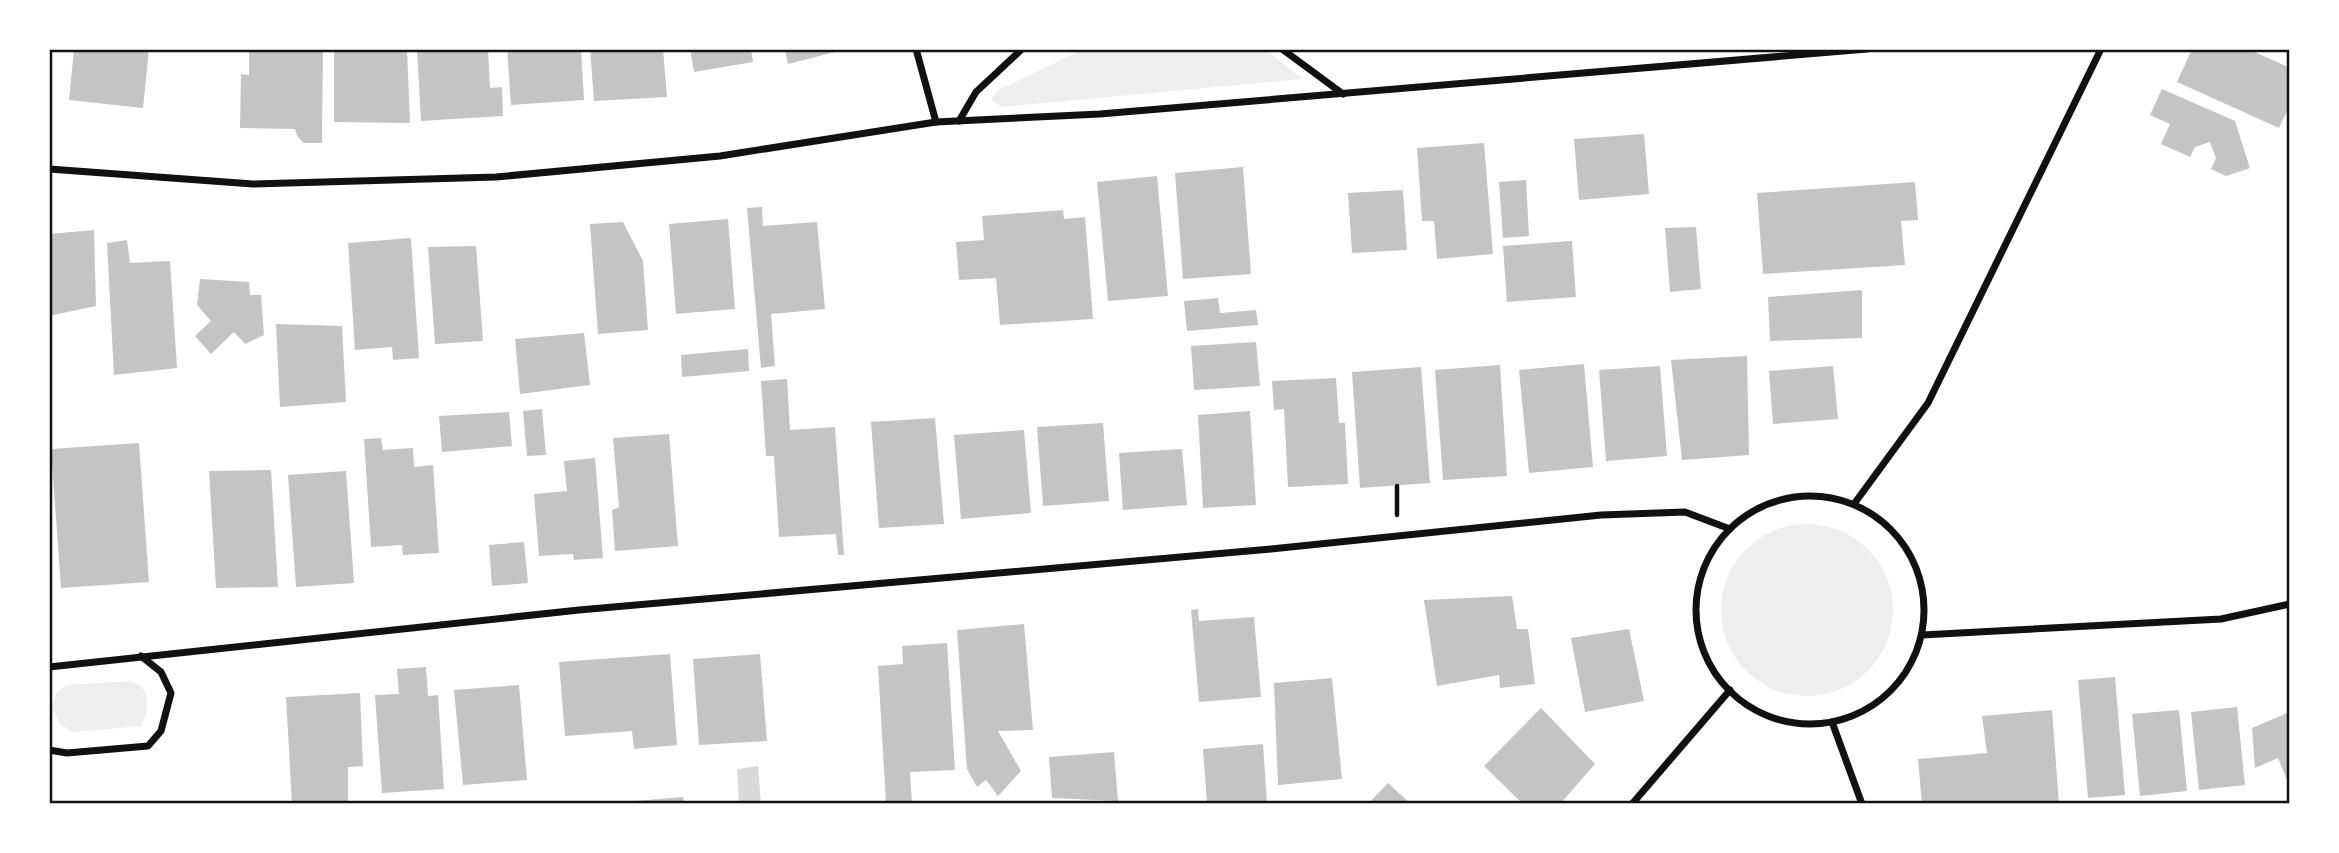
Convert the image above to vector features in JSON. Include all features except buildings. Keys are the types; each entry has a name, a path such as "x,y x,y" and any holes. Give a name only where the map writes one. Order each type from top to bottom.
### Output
{"street":[{"path":"916,49 936,122"},
{"path":"959,121 976,92 1022,49"},
{"path":"1282,49 1343,94"},
{"path":"49,169 253,184 496,177 720,156 936,122 1100,114 1867,49"},
{"path":"1854,504 1928,402 2101,49"},
{"path":"1822,496 1854,504 1881,520 1903,543 1919,572 1924,603 1922,635 1910,666 1890,692 1863,711 1832,722 1804,724 1776,719 1751,707 1730,690 1709,662 1697,627 1697,592 1708,557 1730,529 1756,509 1788,498 1822,496"},
{"path":"49,667 579,610 1271,549 1601,515 1685,512 1730,529"},
{"path":"1922,635 2221,619 2290,604"},
{"path":"49,750 67,752 148,746 161,731 171,693 161,672 141,656"},
{"path":"1632,804 1730,690"},
{"path":"1832,722 1863,804"}],"shaded area":[{"path":"1084,49 1265,49 1302,79 1001,107 991,99 997,91"},
{"path":"1807,524 1840,530 1868,549 1887,577 1893,610 1887,643 1868,671 1840,690 1807,696 1774,690 1746,671 1727,643 1721,610 1727,577 1746,549 1774,530"},
{"path":"129,681 142,686 146,697 147,711 141,726 72,732 60,724 52,707 56,693 66,685"},
{"path":"758,766 761,804 739,804 737,769"}]}
